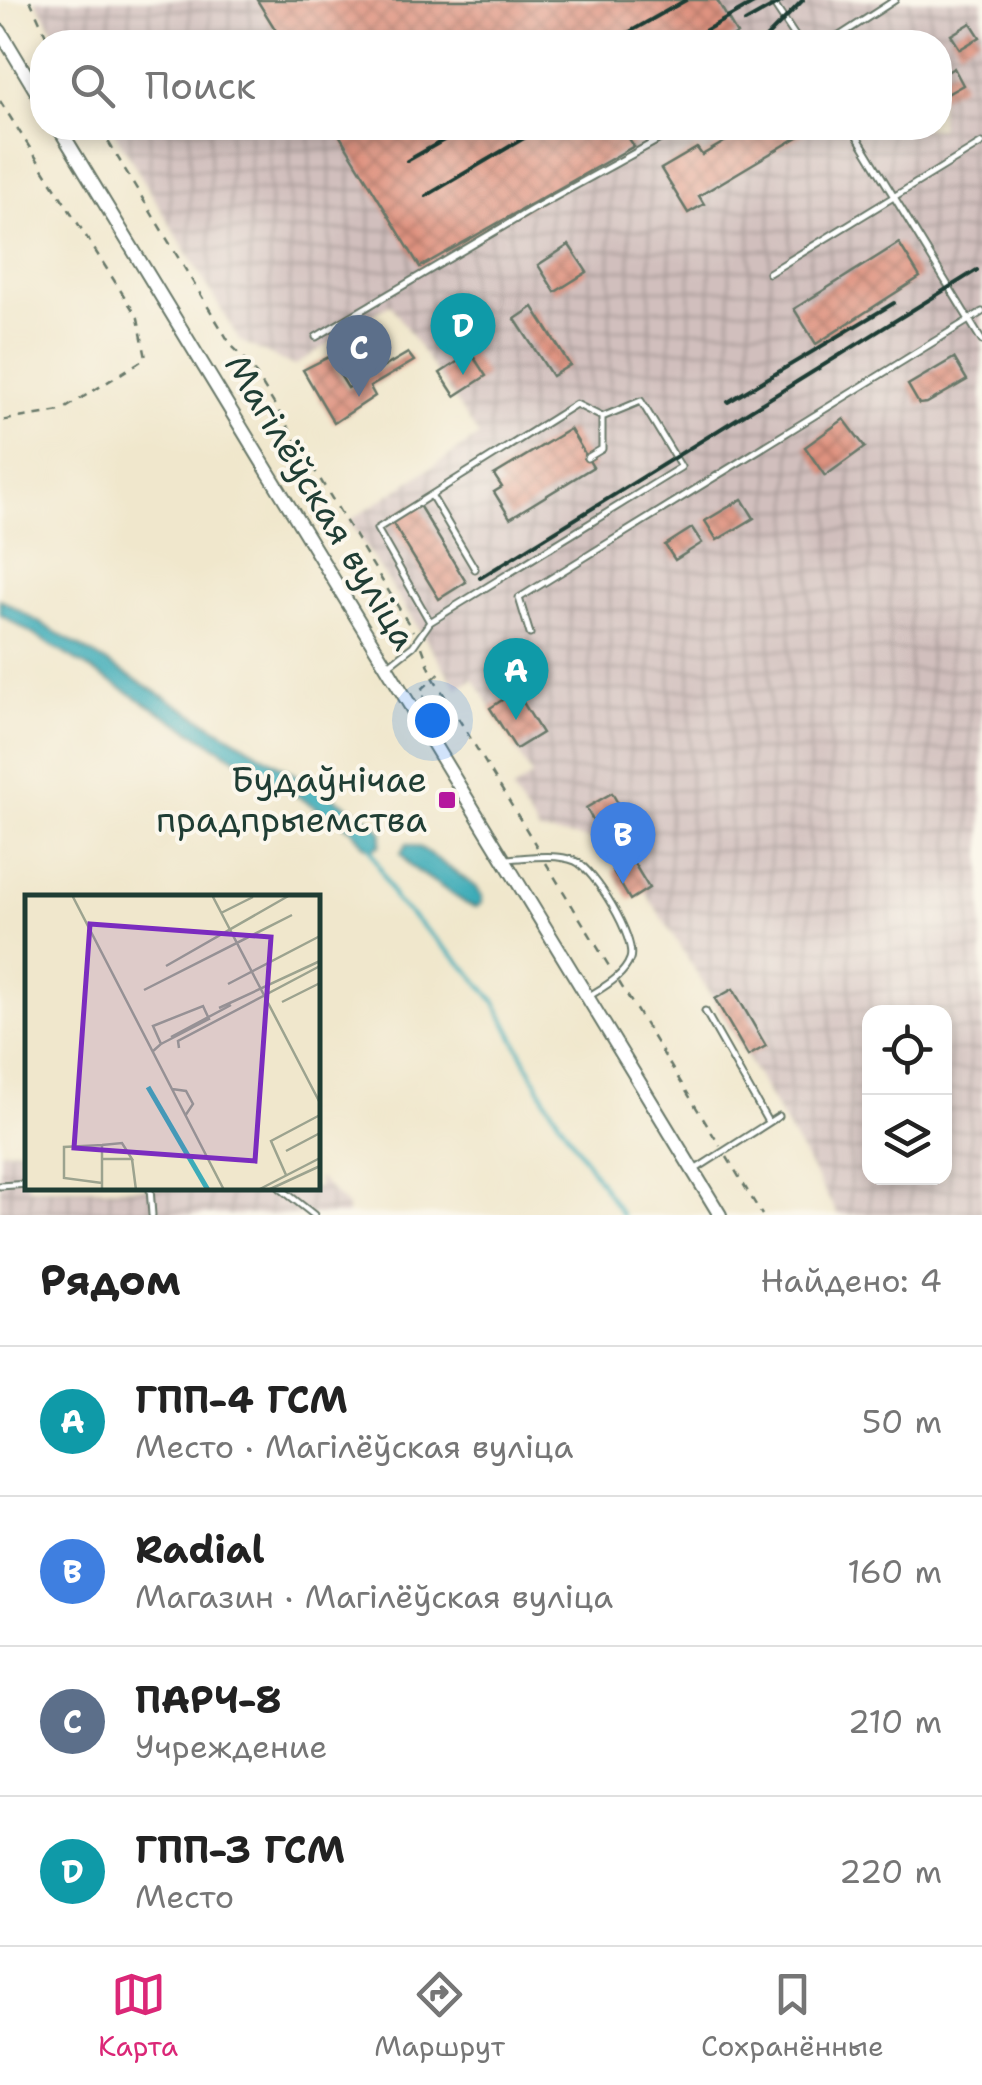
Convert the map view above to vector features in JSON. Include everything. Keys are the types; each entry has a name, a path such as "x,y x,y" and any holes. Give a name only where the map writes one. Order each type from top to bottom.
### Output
{"street":[{"path":"0,31 30,81"},
{"name":"Магілёўская вуліца","path":"65,140 720,1215"}],"lane":[{"path":"771,0 791,30"},
{"path":"848,30 894,0"},
{"path":"316,337 658,140"},
{"path":"859,140 982,340"},
{"path":"769,273 982,143"},
{"path":"530,634 519,598 982,312"},
{"path":"386,667 413,646 430,622 680,467 641,401 602,417 576,404 378,529 430,622"},
{"path":"587,458 602,449 602,417"},
{"path":"431,495 475,569"},
{"path":"505,859 542,857 575,861 587,869 626,930 632,942 632,956 616,978 588,997"},
{"path":"706,1011 768,1122"},
{"path":"694,1171 779,1116"},
{"path":"0,1186 25,1184"},
{"path":"150,1190 152,1215"},
{"path":"283,1190 314,1215"}],"path":[{"path":"30,0 44,30"},
{"path":"0,101 138,318 146,358 61,412 0,422"},
{"path":"107,140 231,345 249,363 418,638 434,677 762,1215"},
{"path":"436,716 420,692 445,668"}],"shaded area":[{"path":"35,0 982,0 982,1215 838,1215 709,992 614,843 539,832 512,791 532,776 474,679 457,688 349,521 479,436 390,304 294,366 240,341 119,140 952,140 952,30 54,30"},
{"path":"25,1148 25,1190 320,1190 320,1179 347,1207 347,1215 0,1215 0,1151"}],"water":[{"path":"0,599 371,820 382,832 380,845 366,847 351,829 0,614"},
{"path":"407,844 421,848 476,887 482,903 476,907 467,904 410,866 401,853"}],"building":[{"path":"257,0 717,0 735,30 276,30"},
{"path":"971,23 980,37 960,49 952,34"},
{"path":"952,69 963,85 952,91"},
{"path":"342,140 630,140 634,146 420,267"},
{"path":"728,140 793,140 699,196 704,204 688,213 661,169 697,148 702,155"},
{"path":"899,243 920,277 816,344 794,309"},
{"path":"569,245 587,272 555,292 538,265"},
{"path":"533,307 570,365 552,376 515,319"},
{"path":"408,353 414,361 370,387 375,396 334,423 303,370 329,357 348,388"},
{"path":"471,353 486,376 455,396 440,373"},
{"path":"954,358 967,380 919,404 908,385"},
{"path":"844,419 865,447 825,476 805,447"},
{"path":"570,429 593,467 510,518 494,492 502,487 494,475"},
{"path":"742,499 754,518 717,540 705,521"},
{"path":"417,502 466,582 439,599 390,519"},
{"path":"692,528 702,543 675,560 665,545"},
{"path":"516,691 542,733 516,749 490,708"},
{"path":"612,793 624,814 598,829 586,808"},
{"path":"632,860 649,888 630,900 613,871"},
{"path":"733,989 766,1046 748,1056 715,999"}],"waterway":[{"path":"370,848 396,901 470,972 495,1002 547,1102 622,1215"}],"railway":[{"path":"633,30 686,0"},
{"path":"706,30 759,0"},
{"path":"745,22 784,0"},
{"path":"774,30 803,0"},
{"path":"407,161 444,140"},
{"path":"426,196 521,140"},
{"path":"480,578 977,270"},
{"path":"728,402 894,303"}],"place":[{"name":"ГПП-3 ГСМ","path":"463,375"},
{"name":"ПАРЧ-8","path":"359,397"},
{"name":"ГПП-4 ГСМ","path":"516,720"},
{"name":"Будаўнічае прадпрыемства","path":"447,800"},
{"name":"Radial","path":"623,884"}]}
